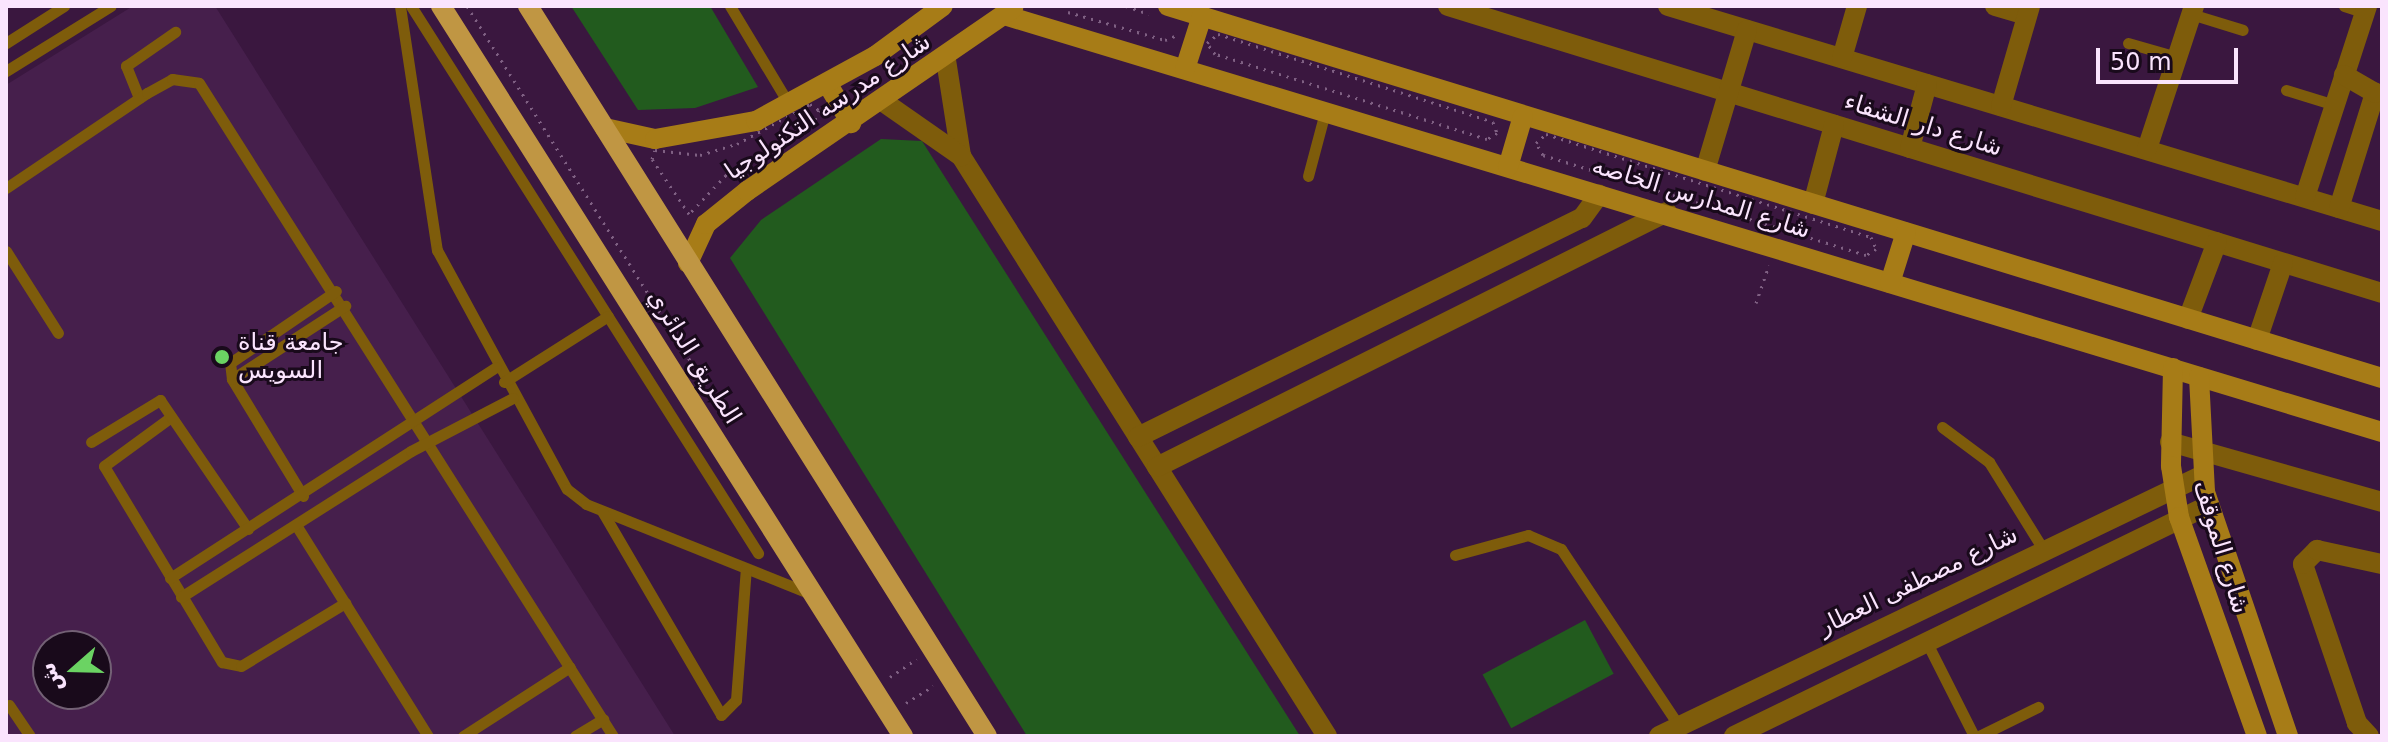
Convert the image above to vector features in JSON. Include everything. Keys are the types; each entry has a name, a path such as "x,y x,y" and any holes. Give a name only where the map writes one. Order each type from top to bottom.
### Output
{"main road":[{"name":"الطريق الدائري","path":"441,6 903,736"},
{"name":"الطريق الدائري","path":"528,6 987,736"}],"street":[{"name":"شارع مدرسه التكنولوجيا","path":"605,128 655,139 700,136 789,104 827,83 943,6"},
{"name":"شارع المدارس الخاصه","path":"1168,6 1705,171 1746,190 1813,204 2382,378"},
{"name":"شارع دار الشفاء","path":"1448,6 2382,293"},
{"name":"شارع دار الشفاء","path":"1668,6 1705,11 1747,30 2382,221"},
{"path":"1842,58 1857,6"},
{"path":"1995,6 2028,11 2001,106"},
{"path":"2305,197 2366,9"},
{"name":"شارع مدرسه التكنولوجيا","path":"688,263 706,224 851,123 885,103 1010,10"},
{"name":"شارع المدارس الخاصه","path":"1010,10 1185,69 1599,195 1738,225 1775,246 1890,283 2382,432"},
{"path":"2147,149 2192,10"},
{"path":"1185,69 1202,16"},
{"path":"1705,171 1747,30"},
{"path":"946,60 947,103 961,156 1327,736"},
{"path":"2339,208 2375,93 2344,75"},
{"path":"827,83 851,123"},
{"path":"1910,148 1927,84"},
{"path":"885,103 961,156"},
{"path":"1508,167 1523,116"},
{"path":"1813,204 1834,125"},
{"path":"1138,437 1582,218 1599,195"},
{"path":"1157,467 1667,212"},
{"path":"1890,283 1906,232"},
{"path":"2188,319 2217,242"},
{"path":"2257,340 2283,263"},
{"path":"1443,287 1458,316"},
{"name":"شارع الموقف","path":"2173,368 2172,487 2179,517 2257,736"},
{"name":"شارع الموقف","path":"2199,377 2197,448 2201,476 2288,736"},
{"path":"2170,442 2382,502"},
{"name":"شارع مصطفى العطار","path":"1673,732 2043,549 2201,476"},
{"path":"1734,736 2209,505"},
{"path":"2369,736 2357,723 2303,564 2317,550 2382,564"},
{"path":"1818,659 1832,687"}],"lane":[{"path":"6,43 64,6"},
{"path":"6,71 111,6"},
{"path":"400,6 432,232 496,367 567,489 602,510 813,594"},
{"path":"411,6 758,553"},
{"path":"730,6 789,104"},
{"path":"2344,6 2366,9"},
{"path":"2192,10 2243,30"},
{"path":"139,98 126,66 175,32"},
{"path":"2128,43 2177,57"},
{"path":"6,188 139,98 188,77 210,93 613,736"},
{"path":"2286,90 2335,105"},
{"path":"1308,176 1325,112"},
{"path":"6,251 58,333"},
{"path":"321,508 309,505 306,495 232,379 234,355 336,291"},
{"path":"232,379 345,306"},
{"path":"504,382 608,316"},
{"path":"170,578 418,423 496,367"},
{"path":"181,597 429,442 513,398"},
{"path":"91,442 155,399 171,417 248,529"},
{"path":"171,417 104,466 181,597 234,669 345,603"},
{"path":"1942,427 1989,462 2043,549"},
{"path":"281,509 345,603 428,736"},
{"path":"602,510 721,715 736,700 746,568"},
{"path":"1455,555 1528,535 1561,549 1673,732"},
{"path":"1926,641 1976,736 2038,707"},
{"path":"463,736 570,667"},
{"path":"9,705 30,736"},
{"path":"575,736 603,719"}],"path":[{"path":"1057,11 1165,40"},
{"path":"1218,34 1493,122 1497,133 1487,139 1215,54 1207,43 1218,34"},
{"path":"810,104 819,110 815,120 726,175 689,214 652,159 655,150 700,155 737,144 810,104"},
{"path":"1546,134 1746,190 1871,237 1876,249 1866,255 1738,225 1543,155 1536,143 1546,134"},
{"path":"1738,225 1746,190"},
{"path":"1756,303 1775,246"},
{"path":"890,677 917,659"},
{"path":"906,703 934,686"}],"shaded area":[{"name":"جامعة قناة السويس","path":"133,6 215,6 675,736 6,736 6,85"}],"green space":[{"path":"571,6 710,6 758,87 695,108 638,110"},
{"path":"881,139 922,141 1300,736 1027,736 730,258 761,220"},
{"path":"1585,620 1614,674 1511,728 1483,674"}],"place":[{"name":"جامعة قناة السويس","path":"222,357"}]}
